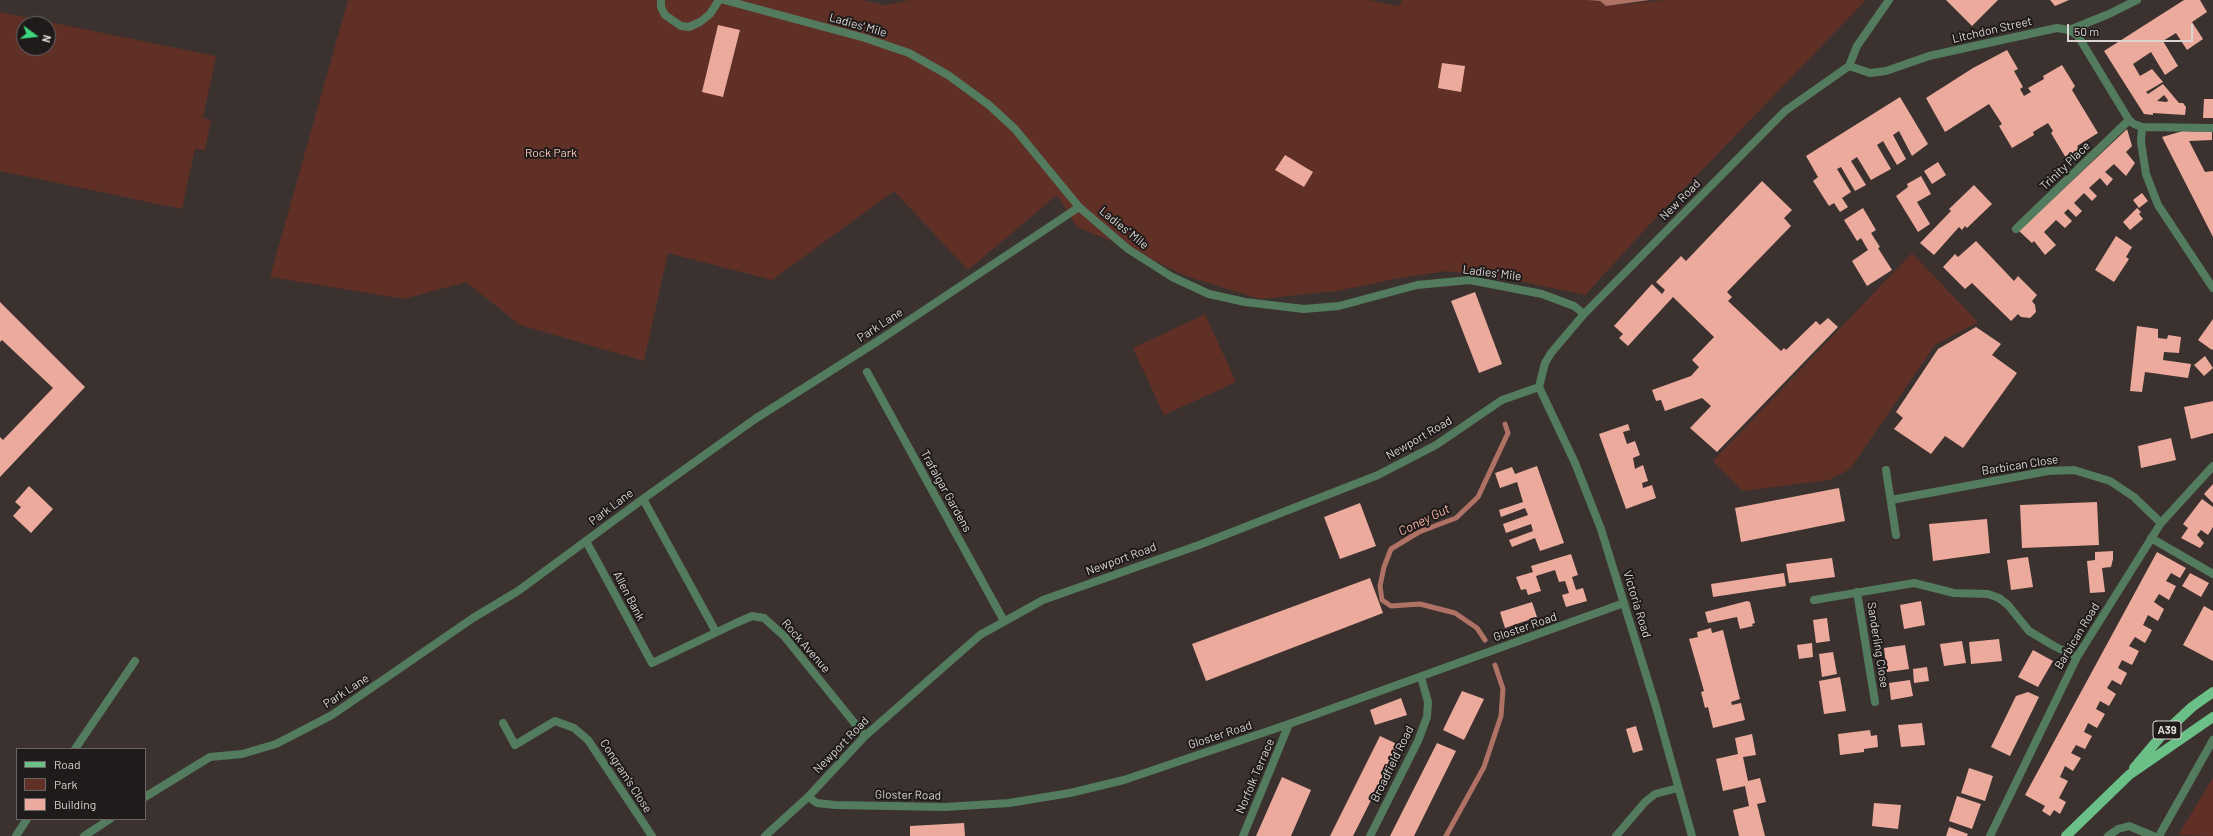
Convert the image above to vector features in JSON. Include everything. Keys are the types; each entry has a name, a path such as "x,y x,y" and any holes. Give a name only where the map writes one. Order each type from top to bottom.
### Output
{"main road":[{"name":"A39","path":"2070,834 2129,775 2162,735 2192,707 2213,692"},
{"name":"A39","path":"2129,775 2213,717"}],"street":[{"path":"661,0 661,7 665,15 681,26 689,27 700,22 710,14 719,0"},
{"name":"Ladies' Mile","path":"724,0 865,38 909,53 948,75 989,105 1015,129 1079,207 1128,249 1172,276 1209,294 1238,301 1304,309 1339,306 1417,285 1470,280 1542,294 1574,306 1584,314"},
{"path":"1849,66 1857,46 1889,0"},
{"name":"Litchdon Street","path":"1849,66 1870,73 1886,71 1929,56 2057,28 2069,30 2109,14 2137,0"},
{"path":"2069,30 2078,36 2129,120 2134,124 2142,127 2213,128"},
{"name":"New Road","path":"1539,388 1545,363 1551,353 1584,314 1784,111 1849,66"},
{"name":"Trinity Place","path":"2016,229 2129,120"},
{"path":"2142,127 2141,142 2146,174 2158,205 2213,288"},
{"name":"Park Lane","path":"146,796 210,757 242,754 276,744 332,715 473,618 518,591 755,419 881,339 1079,207"},
{"name":"Trafalgar Gardens","path":"867,372 1004,621"},
{"name":"Victoria Road","path":"1539,388 1575,463 1598,522 1664,732 1692,836"},
{"name":"Newport Road","path":"765,836 808,797 865,736 980,635 1004,621 1043,600 1199,545 1378,475 1436,445 1502,400 1539,388"},
{"name":"Barbican Road","path":"1990,836 2077,657 2161,523 2213,466"},
{"path":"1886,470 1896,535"},
{"name":"Barbican Close","path":"1891,500 2048,471 2074,470 2110,481 2134,497 2161,523"},
{"path":"643,499 716,632"},
{"path":"2151,538 2213,574"},
{"name":"Allen Bank","path":"586,541 652,663"},
{"name":"Sanderling Close","path":"1814,600 1914,583 1954,593 1979,593 1994,596 2008,605 2030,631 2054,646 2077,657"},
{"name":"Sanderling Close","path":"1857,592 1875,702"},
{"name":"Gloster Road","path":"808,797 817,803 852,806 946,807 1028,801 1070,793 1124,780 1289,724 1624,603"},
{"name":"Rock Avenue","path":"652,663 752,616 764,618 784,636 865,736"},
{"path":"76,748 135,661"},
{"name":"Broadfield Road","path":"1370,836 1418,741 1426,717 1428,702 1422,677"},
{"name":"Congram's Close","path":"502,723 515,745 555,720 574,728 588,740 652,836"},
{"name":"Norfolk Terrace","path":"1243,836 1289,724"},
{"path":"2159,836 2213,740"},
{"path":"1616,836 1645,802 1655,794 1678,788"},
{"path":"16,836 26,820"},
{"path":"84,836 108,820"},
{"path":"2108,836 2118,829 2129,826 2153,836"}],"green space":[{"name":"Rock Park","path":"348,0 862,0 885,5 910,0 1369,0 1399,6 1402,0 1587,0 1600,1 1606,6 1665,0 1866,0 1650,224 1585,295 1524,282 1447,271 1394,279 1337,291 1260,299 1186,276 1130,249 1077,227 1057,195 968,270 894,191 772,280 668,253 644,361 520,325 466,282 404,299 270,277"},
{"path":"0,12 20,16 16,16 16,56 56,56 56,23 216,56 203,118 211,120 205,150 195,149 182,209 0,171"},
{"path":"1912,253 1978,322 1935,345 1850,469 1829,480 1743,491 1713,461"},
{"path":"1205,314 1236,382 1164,415 1133,348"},
{"path":"2213,778 2213,836 2178,835"}],"shaded area":[{"path":"1587,0 1650,0 1606,6 1600,1"}],"building":[{"path":"1946,0 1998,0 1972,26"},
{"path":"2050,0 2069,0 2055,6"},
{"path":"2184,0 2200,0 2207,12 2192,22 2203,39 2187,50 2176,33 2163,41 2178,66 2165,75 2151,52 2133,64 2140,76 2152,69 2163,82 2146,92 2148,94 2163,84 2179,103 2183,103 2186,107 2185,115 2153,113 2153,115 2144,114 2104,51","holes":["2164,95 2168,100 2167,102 2157,101"]},
{"path":"718,25 740,30 723,97 702,92"},
{"path":"2007,50 2018,69 2014,71 2023,87 2020,89 2024,96 2031,92 2028,88 2044,79 2043,76 2062,65 2075,86 2072,90 2098,133 2077,146 2080,150 2066,158 2051,133 2053,131 2048,123 2033,132 2034,135 2012,148 1999,126 2002,124 1989,104 1945,132 1926,98 1973,68"},
{"path":"1442,63 1465,66 1461,92 1438,88"},
{"path":"1900,97 1928,144 1912,156 1899,131 1893,135 1906,159 1897,165 1883,141 1877,145 1891,169 1871,180 1857,157 1851,161 1866,185 1855,191 1841,167 1837,169 1851,192 1842,198 1848,207 1840,212 1834,203 1829,206 1813,181 1818,177 1806,156"},
{"path":"2204,99 2213,99 2213,118 2203,118"},
{"path":"2127,129 2132,146 2126,152 2135,163 2126,176 2114,164 2105,172 2113,179 2107,186 2100,178 2089,188 2097,196 2092,201 2084,193 2074,203 2082,211 2076,217 2068,209 2064,213 2072,221 2065,228 2056,220 2044,232 2056,245 2045,255 2034,241 2032,243 2019,231"},
{"path":"2183,131 2212,132 2212,140 2189,141 2205,172 2213,171 2213,237 2162,137"},
{"path":"1285,155 1313,172 1304,187 1275,170"},
{"path":"1938,162 1946,175 1932,184 1924,171"},
{"path":"1921,176 1931,194 1917,202 1930,224 1918,232 1896,196 1908,187 1907,184"},
{"path":"1762,181 1792,210 1784,218 1791,226 1727,292 1732,297 1728,301 1781,351 1784,348 1786,350 1816,321 1820,325 1828,318 1838,327 1717,452 1690,428 1711,406 1702,398 1665,411 1661,400 1656,401 1652,390 1691,376 1699,367 1692,360 1714,337 1673,297 1628,346 1619,338 1623,334 1614,326 1652,284 1662,294 1665,290 1656,282 1681,256 1686,261"},
{"path":"1974,185 1992,204 1967,228 1965,226 1962,230 1959,227 1934,255 1920,243 1951,211 1949,209"},
{"path":"2142,193 2148,201 2139,208 2133,200"},
{"path":"1863,208 1876,230 1871,233 1880,247 1878,248 1892,270 1867,286 1852,261 1868,250 1861,238 1857,241 1844,220"},
{"path":"2137,208 2141,212 2139,214 2143,219 2130,230 2123,222"},
{"path":"2116,236 2132,247 2126,257 2129,259 2114,282 2095,270"},
{"path":"1976,241 2014,281 2018,276 2037,295 2032,301 2035,305 2036,312 2030,318 2021,317 2018,314 2011,321 1972,283 1965,289 1943,267 1955,254 1958,257"},
{"path":"1475,292 1502,364 1479,373 1451,301"},
{"path":"0,302 85,387 0,477 0,437 3,440 53,388 2,340 0,342"},
{"path":"2213,319 2213,349 2212,350 2198,340"},
{"path":"2137,326 2158,329 2158,338 2167,339 2168,335 2181,337 2179,353 2164,352 2163,360 2191,364 2188,378 2145,372 2142,392 2130,391"},
{"path":"1976,327 2001,344 1992,355 2017,373 1963,448 1945,436 1931,454 1894,429 1903,418 1896,412 1938,349"},
{"path":"2205,356 2213,368 2204,376 2194,365"},
{"path":"2213,401 2213,433 2191,439 2184,407"},
{"path":"1628,424 1630,430 1623,432 1627,444 1635,441 1640,455 1633,458 1635,469 1643,465 1648,481 1642,483 1643,488 1652,485 1656,498 1626,509 1599,434"},
{"path":"2171,438 2176,460 2141,468 2138,446"},
{"path":"1537,466 1564,543 1540,551 1535,538 1512,547 1509,540 1533,531 1531,524 1506,533 1503,524 1528,515 1525,508 1501,517 1499,510 1523,502 1517,482 1500,488 1495,473 1512,467 1515,474"},
{"path":"2213,484 2213,503 2204,494"},
{"path":"29,486 53,509 31,533 13,516 21,507 15,502"},
{"path":"1839,488 1845,521 1741,542 1735,508"},
{"path":"2202,499 2213,507 2213,527 2208,535 2201,530 2197,535 2204,543 2200,548 2181,538 2188,528 2183,524"},
{"path":"2097,502 2099,545 2022,548 2020,505"},
{"path":"1360,503 1376,546 1340,559 1324,517"},
{"path":"1987,519 1990,553 1933,561 1929,524"},
{"path":"2113,551 2111,567 2102,568 2105,592 2090,593 2087,561 2095,560 2095,552"},
{"path":"2157,552 2186,568 2180,578 2171,573 2166,581 2176,586 2169,600 2159,594 2154,602 2164,609 2158,621 2148,615 2143,625 2152,630 2145,643 2135,637 2129,646 2139,651 2132,665 2122,660 2118,668 2127,673 2121,685 2112,680 2107,688 2116,694 2109,706 2100,701 2096,709 2105,714 2097,728 2088,723 2084,732 2092,736 2085,749 2076,745 2071,753 2081,758 2073,771 2065,766 2060,777 2068,781 2059,798 2066,802 2060,814 2054,810 2050,816 2042,811 2045,806 2025,795"},
{"path":"1571,554 1578,575 1572,577 1576,590 1583,588 1587,601 1566,607 1562,595 1569,593 1565,581 1559,582 1555,570 1536,576 1541,591 1528,595 1526,589 1521,590 1516,577 1533,572 1531,566"},
{"path":"2028,557 2033,587 2011,590 2007,560"},
{"path":"1832,558 1835,577 1789,583 1786,564"},
{"path":"1784,573 1786,586 1713,597 1711,584"},
{"path":"2190,573 2209,583 2201,597 2182,586"},
{"path":"1370,578 1383,613 1206,681 1192,644"},
{"path":"1747,601 1750,602 1755,623 1752,624 1753,626 1740,629 1737,617 1708,623 1705,612"},
{"path":"1921,601 1925,625 1904,629 1900,605"},
{"path":"1532,602 1537,617 1505,628 1500,612"},
{"path":"2204,606 2213,611 2213,661 2183,645"},
{"path":"1827,618 1830,641 1816,643 1813,620"},
{"path":"1711,628 1712,633 1723,630 1740,699 1731,702 1732,705 1741,703 1745,720 1713,728 1708,707 1705,708 1701,692 1704,691 1689,639 1698,637 1697,632"},
{"path":"1999,639 2002,661 1971,664 1969,642"},
{"path":"1962,641 1966,663 1944,666 1940,644"},
{"path":"1812,643 1813,657 1799,659 1797,645"},
{"path":"1905,645 1909,669 1887,672 1884,648"},
{"path":"2033,650 2053,661 2038,687 2018,677"},
{"path":"1833,652 1837,674 1822,677 1819,654"},
{"path":"1927,667 1929,681 1914,683 1913,669"},
{"path":"1840,677 1846,711 1824,714 1819,681"},
{"path":"1910,680 1913,696 1891,700 1889,683"},
{"path":"1462,691 1484,699 1464,740 1443,730"},
{"path":"2028,692 2039,697 2010,756 1991,747 2016,696"},
{"path":"1401,698 1407,715 1375,725 1370,710"},
{"path":"1922,723 1925,745 1901,747 1898,725"},
{"path":"1636,726 1643,750 1633,753 1626,729"},
{"path":"1870,730 1871,736 1877,735 1878,747 1864,749 1864,752 1840,755 1838,734"},
{"path":"1752,734 1756,755 1743,757 1748,781 1760,778 1766,802 1757,804 1765,836 1739,836 1733,810 1749,806 1745,786 1723,791 1716,759 1738,754 1735,738"},
{"path":"1380,736 1399,745 1353,836 1330,836"},
{"path":"1437,743 1456,751 1414,836 1390,836"},
{"path":"1969,768 1993,776 1985,801 1961,793"},
{"path":"1282,777 1311,790 1291,836 1256,836"},
{"path":"1957,796 1981,804 1972,829 1949,821"},
{"path":"1874,803 1901,805 1898,829 1872,826"},
{"path":"964,823 965,836 910,836 910,826"},
{"path":"1949,827 1968,834 1967,836 1946,836"}],"waterway":[{"name":"Coney Gut","path":"1485,640 1477,628 1455,613 1420,604 1391,606 1382,600 1380,586 1384,567 1391,549 1419,532 1456,518 1478,497 1508,433 1505,424"},
{"name":"Coney Gut","path":"1446,836 1484,767 1501,716 1503,689 1495,665"}]}
